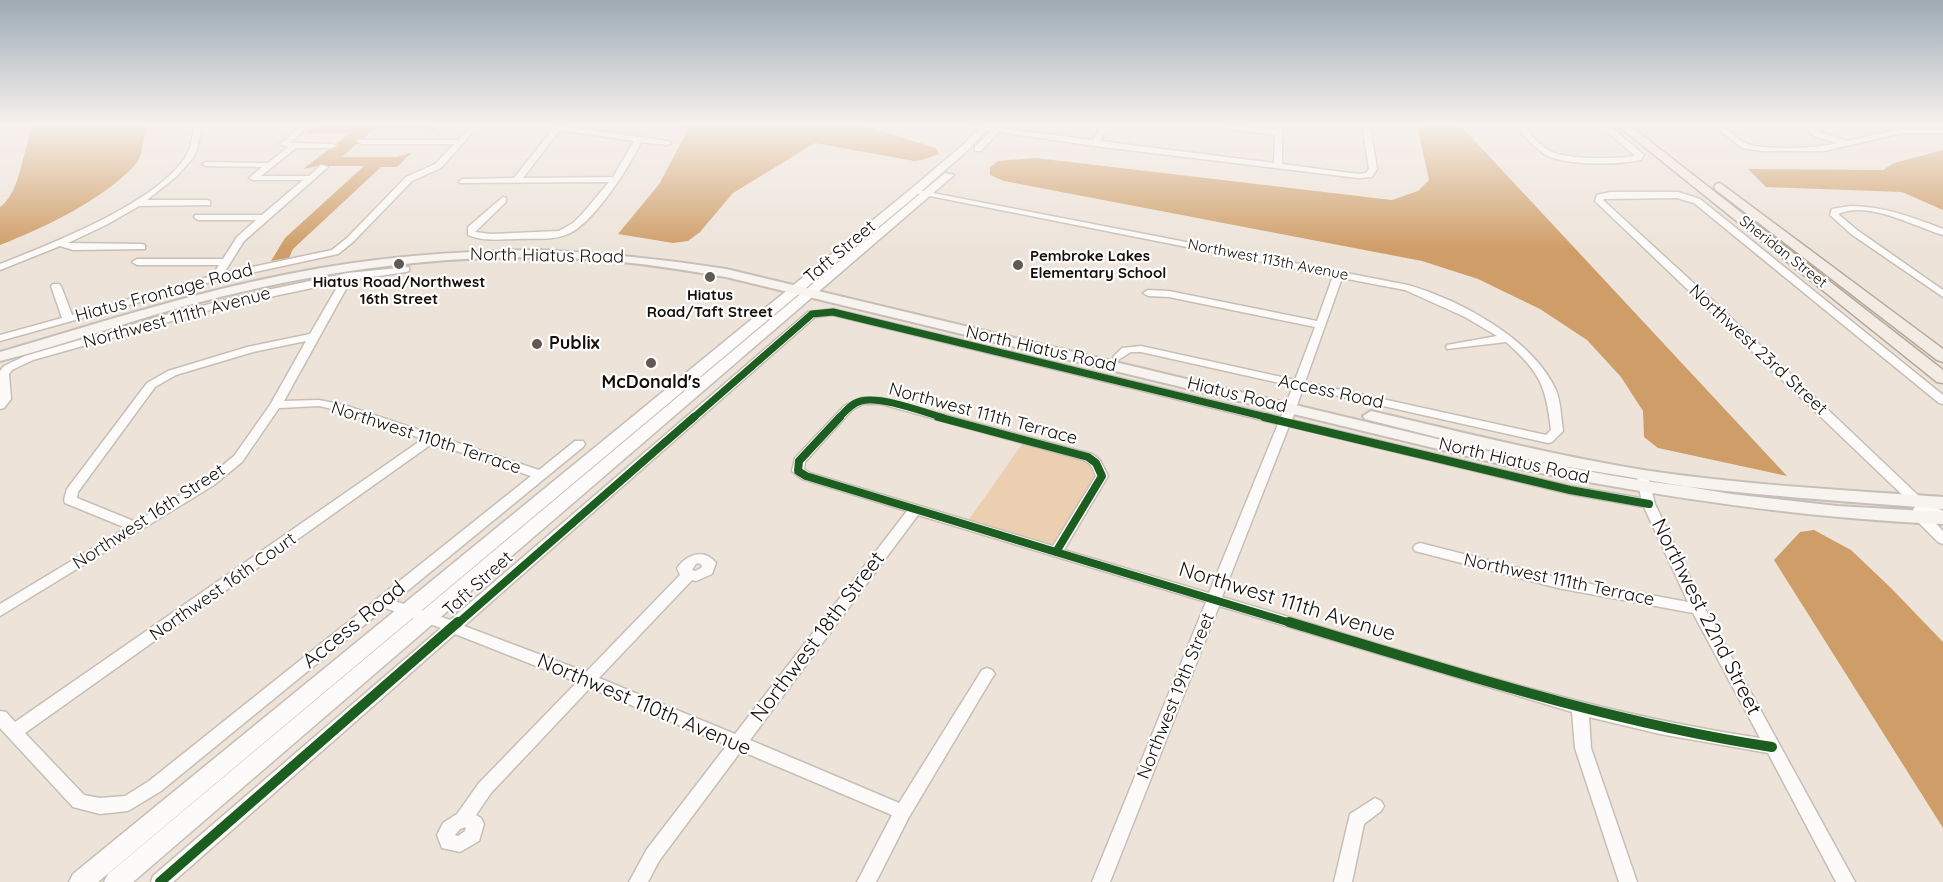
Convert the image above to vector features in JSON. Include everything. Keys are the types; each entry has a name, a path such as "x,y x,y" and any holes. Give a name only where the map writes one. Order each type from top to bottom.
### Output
{"main road":[{"name":"Sheridan Street","path":"1674,166 1943,378"},
{"name":"Sheridan Street","path":"1694,166 1943,357"},
{"name":"North Hiatus Road","path":"0,348 265,276 355,259 453,248 530,244 677,263 806,288 1292,403"},
{"name":"North Hiatus Road","path":"4,363 191,297"},
{"name":"North Hiatus Road","path":"915,314 1118,357 1521,464 1645,481 1836,512 1920,510 1943,503"},
{"name":"North Hiatus Road","path":"1920,510 1943,517"}],"street":[{"path":"0,267 63,244 136,203 170,179 182,166"},
{"path":"268,166 253,178 310,178"},
{"name":"Hiatus Frontage Road","path":"0,338 68,319 191,297 216,278 330,254 350,240 409,179 438,166"},
{"path":"516,181 528,166"},
{"path":"503,200 471,229 471,233 530,244 570,230 601,198 623,166"},
{"name":"Taft Street","path":"81,882 408,610 642,426 806,288 884,216 945,166"},
{"name":"Taft Street","path":"806,288 898,219 954,166"},
{"path":"1279,166 1358,176 1369,175 1373,170 1372,166"},
{"path":"216,278 240,239 324,167"},
{"path":"463,182 615,179"},
{"name":"Northwest 113th Avenue","path":"915,191 1408,288 1445,302 1484,323 1505,338"},
{"name":"Sheridan Street","path":"1600,197 1678,195 1697,201 1943,401"},
{"name":"Northwest 23rd Street","path":"1600,197 1599,201 1920,510 1943,539"},
{"path":"136,203 207,203"},
{"path":"1943,232 1879,210 1846,209 1835,211 1834,215 1854,232 1943,294"},
{"path":"884,216 898,219"},
{"path":"198,218 264,218"},
{"path":"63,244 73,247 142,247"},
{"path":"137,262 224,262"},
{"name":"Northwest 111th Avenue","path":"191,297 406,269"},
{"name":"Northwest 19th Street","path":"1101,882 1292,403 1339,274"},
{"name":"Northwest 16th Street","path":"0,611 210,482 238,459 276,405 348,276"},
{"path":"56,286 68,319"},
{"path":"1149,293 1169,294 1320,325"},
{"name":"Taft Street","path":"160,882 807,316 818,312"},
{"name":"Hiatus Road","path":"818,312 833,312 1292,403 1559,487 1649,504"},
{"path":"137,527 70,500 72,492 152,385 172,373 251,350 313,337"},
{"path":"1451,347 1505,338"},
{"name":"Access Road","path":"1292,403 1548,439 1557,431 1551,390 1541,372 1521,350 1505,338"},
{"path":"0,406 5,399 4,363"},
{"name":"Northwest 111th Terrace","path":"798,471 799,461 848,408 861,401 881,401 1088,457 1096,463 1102,476 1056,552"},
{"name":"Northwest 110th Terrace","path":"276,405 319,403 340,407 540,475"},
{"name":"Taft Street","path":"116,882 429,618 642,426"},
{"name":"Northwest 16th Court","path":"13,732 431,439"},
{"name":"Access Road","path":"13,732 79,802 100,806 128,803 155,786 579,444"},
{"name":"Northwest 111th Avenue","path":"798,471 806,476 915,510 1580,710 1708,738 1772,747"},
{"name":"Northwest 22nd Street","path":"1645,481 1649,504 1698,609 1846,882"},
{"name":"Northwest 18th Street","path":"638,882 653,855 915,510"},
{"name":"Northwest 111th Terrace","path":"1420,548 1491,568 1611,595 1698,609"},
{"path":"463,820 485,788 688,575"},
{"name":"Northwest 110th Avenue","path":"383,602 453,626 588,680 903,812"},
{"path":"866,882 903,812 987,674"},
{"path":"1580,710 1582,748 1628,882"},
{"path":"0,717 13,732"},
{"path":"1343,882 1356,820 1375,806"}],"shaded area":[{"path":"21,166 134,166 106,190 72,212 0,245 0,207 13,191"},
{"path":"364,166 398,166 381,167 293,249 289,258 271,261 285,238"},
{"path":"669,166 777,166 733,193 700,232 688,241 673,243 618,234 660,183"},
{"path":"1105,166 1392,200 1418,191 1429,180 1426,166 1498,166 1787,476 1658,448 1644,437 1643,411 1621,377 1587,340 1540,309 1478,279 1422,261 1004,181 990,175 990,167"},
{"path":"1889,166 1943,166 1943,210 1902,192 1766,187 1748,169 1883,170"},
{"path":"1025,440 1088,457 1102,476 1056,552 965,525"},
{"path":"1814,530 1851,550 1943,642 1943,828 1774,560 1800,532"}],"cycle path":[{"path":"160,882 812,314 833,312 1570,490 1649,504"},
{"path":"1056,552 1102,476 1096,463 1088,457 881,401 861,401 848,408 799,461 798,471 806,476 1069,556 1495,684 1660,728 1772,747"}],"place":[{"name":"Hiatus Road/Northwest 16th Street","path":"399,264"},
{"name":"Pembroke Lakes Elementary School","path":"1018,265"},
{"name":"Hiatus Road/Taft Street","path":"710,277"},
{"name":"Publix","path":"537,344"},
{"name":"McDonald's","path":"651,363"}]}
